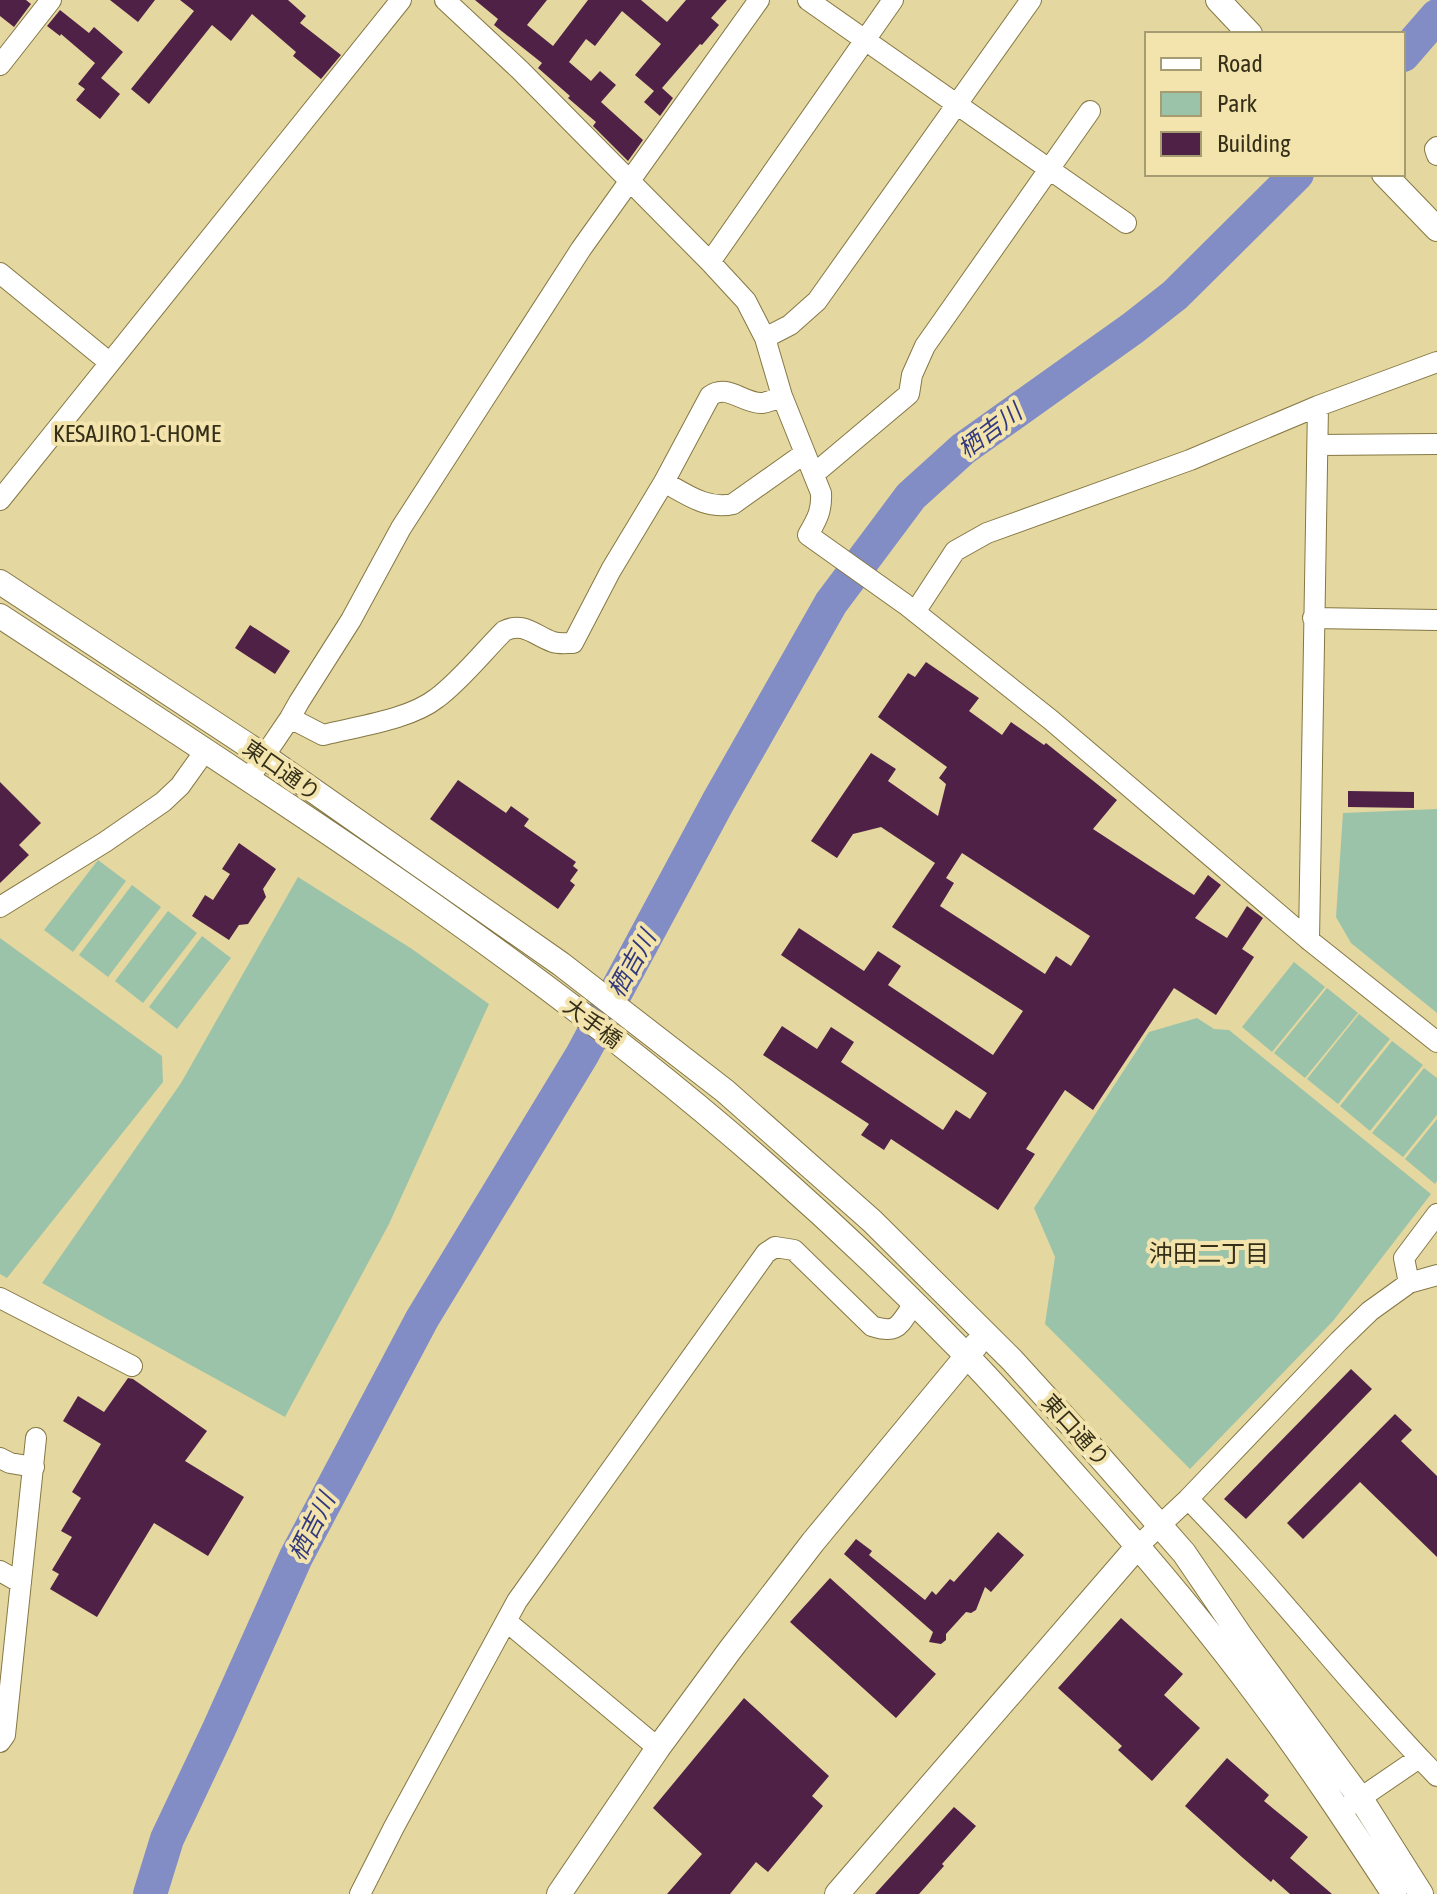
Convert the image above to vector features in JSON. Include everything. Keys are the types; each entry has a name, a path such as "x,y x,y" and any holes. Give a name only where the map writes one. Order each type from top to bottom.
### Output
{"street":[{"path":"0,65 51,0"},
{"path":"0,500 401,0"},
{"path":"445,0 520,70 746,301 765,338 782,396 821,493 822,505 808,535 910,608 1051,720 1309,940 1437,1042"},
{"path":"248,780 351,620 401,528 581,249 759,0"},
{"path":"808,0 1126,223"},
{"path":"710,262 893,0"},
{"path":"765,338 790,325 817,301 1031,0"},
{"path":"1218,0 1248,32"},
{"path":"814,474 909,394 912,375 925,346 1090,111"},
{"path":"1437,147 1437,155"},
{"path":"1386,176 1437,229"},
{"path":"0,273 110,363"},
{"path":"910,608 955,551 987,533 1190,460 1318,406 1437,362"},
{"path":"290,718 323,735 393,718 423,707 445,691 512,626 555,643 573,643 710,396 717,391 725,391 760,403 782,396"},
{"path":"1309,940 1318,406"},
{"path":"1318,445 1437,444"},
{"path":"664,482 695,498 721,506 733,504 805,453"},
{"name":"東口通り","path":"0,582 264,756 561,964"},
{"name":"東口通り","path":"0,616 468,928 547,988"},
{"path":"1313,618 1437,620"},
{"path":"0,907 163,802 180,786 205,751"},
{"name":"大手橋","path":"561,964 654,1034"},
{"name":"大手橋","path":"547,988 639,1059"},
{"name":"東口通り","path":"654,1034 807,1162 907,1254 1053,1404 1184,1553 1242,1638 1361,1799 1421,1894"},
{"name":"東口通り","path":"639,1059 766,1166 967,1356 1138,1546 1258,1696 1394,1894"},
{"path":"1409,1283 1404,1258 1437,1214"},
{"path":"360,1894 517,1601 766,1253 775,1247 794,1250 872,1326 886,1330 896,1328 914,1304"},
{"path":"837,1894 1138,1546 1188,1499 1370,1311 1409,1283 1437,1275"},
{"path":"0,1298 132,1366"},
{"path":"559,1894 658,1748 730,1650 813,1542 986,1332"},
{"path":"0,1742 5,1735 36,1438"},
{"path":"0,1458 34,1467"},
{"path":"1188,1499 1231,1542 1355,1688 1437,1776"},
{"path":"0,1571 21,1583"},
{"path":"506,1621 658,1748"},
{"path":"1340,1812 1419,1758"}],"green space":[{"path":"1437,809 1437,1013 1351,943 1336,917 1343,813"},
{"path":"98,860 126,881 73,952 44,930"},
{"path":"298,877 412,949 489,1004 389,1224 285,1417 42,1283 181,1083"},
{"path":"132,885 161,907 108,977 79,955"},
{"path":"168,911 197,933 143,1003 115,981"},
{"path":"202,936 231,958 177,1029 149,1007"},
{"path":"0,938 162,1056 163,1082 7,1278 0,1274"},
{"path":"1294,962 1325,987 1272,1052 1242,1027"},
{"path":"1327,988 1358,1013 1305,1078 1274,1053"},
{"path":"1359,1014 1390,1039 1338,1104 1307,1079"},
{"path":"1197,1018 1214,1029 1229,1030 1431,1194 1333,1321 1190,1469 1045,1324 1055,1257 1034,1208 1149,1032"},
{"path":"1392,1041 1423,1065 1370,1131 1340,1106"},
{"path":"1424,1068 1437,1078 1437,1115 1403,1157 1372,1133"},
{"path":"1437,1119 1437,1181 1435,1184 1405,1159"}],"building":[{"path":"0,0 26,0 31,4 14,27 0,16"},
{"path":"110,0 155,0 138,22"},
{"path":"180,0 288,0 306,16 300,23 341,55 321,79 293,56 296,52 252,14 231,41 212,25 149,104 131,89 194,11"},
{"path":"475,0 547,0 527,25 553,46 588,0 641,0 667,22 686,0 727,0 711,18 719,25 662,88 673,98 660,116 644,102 654,91 635,75 661,44 622,11 595,46 586,39 569,62 591,81 600,71 616,85 601,102 643,140 628,161 593,126 596,122 538,68 542,63 494,25 498,19"},
{"path":"60,10 89,33 94,27 123,52 101,78 120,94 100,119 76,100 85,89 78,84 95,63 47,26"},
{"path":"250,625 290,651 275,674 235,648"},
{"path":"926,662 979,698 969,711 1002,735 1011,722 1044,745 1046,743 1117,800 1093,829 1194,895 1208,875 1221,885 1195,918 1227,938 1247,906 1263,918 1242,949 1254,957 1216,1015 1174,988 1093,1110 1065,1090 1026,1149 1035,1154 998,1210 891,1139 884,1150 861,1135 869,1124 763,1055 782,1026 817,1049 831,1027 854,1042 841,1062 943,1130 956,1110 970,1119 987,1093 781,955 799,928 864,971 878,951 901,966 888,985 993,1055 1023,1011 892,927 935,863 881,827 853,834 837,858 811,841 871,753 896,769 888,781 938,816 946,784 939,778 947,767 878,717 908,673 915,677","holes":["962,853 1090,936 1071,966 1056,956 1045,974 940,906 954,883 946,878"]},
{"path":"458,780 506,813 511,806 529,819 524,826 576,862 573,866 578,870 570,881 575,885 558,909 430,819"},
{"path":"0,782 41,823 19,845 29,855 0,883"},
{"path":"1348,791 1414,792 1414,808 1348,807"},
{"path":"239,843 276,869 263,889 266,897 248,924 239,925 229,940 192,916 205,895 213,900 230,874 222,869"},
{"path":"1351,1369 1372,1389 1246,1519 1224,1499"},
{"path":"128,1378 207,1431 185,1461 244,1497 208,1556 154,1523 97,1617 50,1589 59,1574 52,1570 72,1537 61,1531 81,1498 72,1492 101,1444 63,1421 78,1396 104,1412"},
{"path":"1395,1414 1412,1430 1401,1441 1437,1476 1437,1557 1360,1482 1303,1539 1287,1523"},
{"path":"998,1532 1024,1555 991,1592 985,1587 976,1610 966,1612 941,1644 929,1642 933,1632 844,1554 856,1539 872,1551 869,1555 925,1600 932,1591 936,1595 950,1579 954,1582"},
{"path":"830,1578 936,1674 896,1718 790,1622"},
{"path":"1121,1618 1183,1674 1164,1695 1200,1728 1152,1781 1118,1750 1122,1746 1058,1688"},
{"path":"744,1698 829,1776 812,1796 823,1806 768,1872 756,1862 730,1894 667,1894 702,1854 653,1808"},
{"path":"1227,1758 1269,1795 1264,1801 1308,1837 1290,1858 1332,1894 1290,1894 1273,1879 1271,1882 1185,1806"},
{"path":"954,1807 976,1826 919,1894 875,1894"}],"waterway":[{"name":"栖吉川","path":"1405,53 1437,16"},
{"name":"栖吉川","path":"150,1894 167,1839 296,1557 422,1319 582,1055 718,802 831,603 911,496 963,449 1175,295 1295,176"}],"district":[{"name":"KESAJIRO 1-CHOME","path":"137,434"},
{"name":"沖田二丁目","path":"1209,1254"}]}
